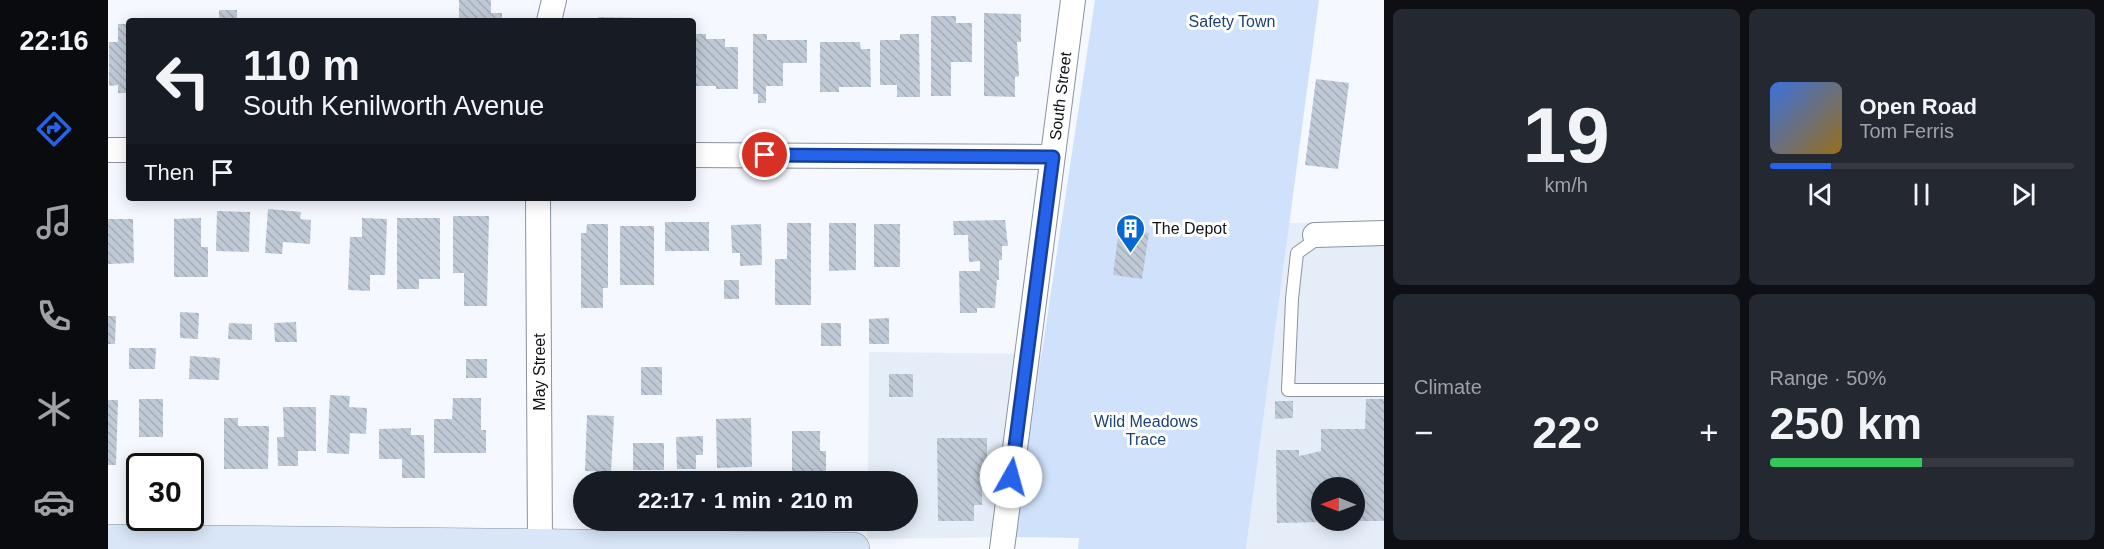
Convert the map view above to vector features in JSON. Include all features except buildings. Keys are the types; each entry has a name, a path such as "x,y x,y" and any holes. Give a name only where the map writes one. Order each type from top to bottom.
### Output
{"main road":[{"path":"108,541 253,546 853,549"}],"street":[{"path":"550,18 554,0"},
{"name":"South Street","path":"1002,549 1073,0"},
{"path":"108,150 126,150"},
{"path":"696,154 1053,157"},
{"name":"May Street","path":"538,201 540,546"},
{"path":"1318,235 1384,233"}],"lane":[{"path":"1318,235 1297,253 1292,299 1288,390 1384,390"}],"shaded area":[{"path":"1384,221 1384,549 1246,549 1289,223"},
{"path":"869,352 1042,354 1014,537 867,539 867,531 918,531 918,471 868,471"}],"green space":[{"name":"Wild Meadows Trace","path":"1095,0 1319,0 1246,549 1078,549 1079,538 1014,537"}],"place":[{"name":"The Depot","path":"1131,254"}],"route":[{"path":"765,155 1053,157 1011,477"}],"park label":[{"name":"Safety Town","path":"1232,21"}]}
